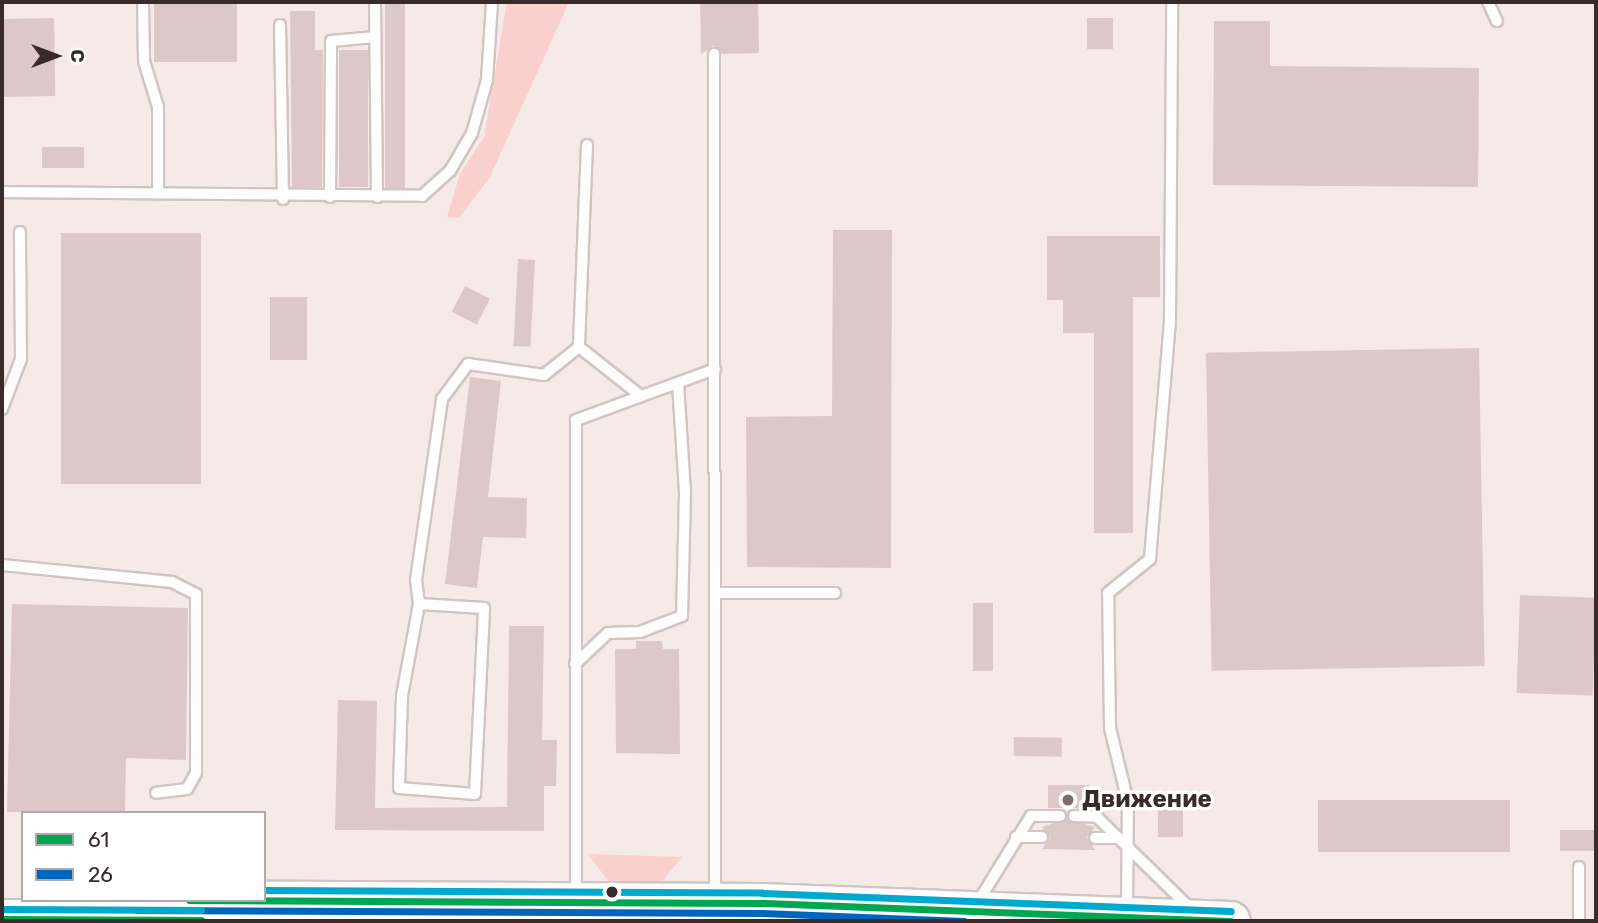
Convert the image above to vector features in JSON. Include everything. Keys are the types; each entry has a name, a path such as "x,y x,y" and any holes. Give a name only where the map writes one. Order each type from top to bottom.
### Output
{"highway":[{"path":"2,896 21,897"},
{"path":"225,902 576,910 715,902 762,912 975,908 1215,919"},
{"path":"2,919 278,921"}],"lane":[{"path":"143,2 144,61 158,107 158,191"},
{"path":"375,2 377,197"},
{"path":"2,192 158,191 284,199 422,196 450,171 472,133 487,80 492,2"},
{"path":"1127,914 1128,802 1110,728 1108,593 1150,559 1170,320 1172,2"},
{"path":"1488,2 1497,21"},
{"path":"280,25 284,199"},
{"path":"330,197 331,41 375,37"},
{"path":"714,54 715,902"},
{"path":"419,604 484,608 475,793 399,788 402,696 419,604 416,580 442,399 468,364 544,375 579,347 587,145"},
{"path":"2,409 21,359 20,232"},
{"path":"579,347 641,396"},
{"path":"576,910 576,420 715,369"},
{"path":"575,664 608,633 640,632 682,616 685,492 678,383"},
{"path":"2,565 172,582 196,594 196,773 187,789 156,793"},
{"path":"716,593 835,593"},
{"path":"975,908 1031,816 1060,816"},
{"path":"1074,816 1097,817 1127,847 1215,919"},
{"path":"1016,837 1042,837"},
{"path":"1095,838 1119,838"},
{"path":"1579,867 1579,921"}],"shaded area":[{"path":"507,2 569,2 490,177 459,218 447,217 460,174 484,137"},
{"path":"588,854 682,857 660,884 612,886"}],"building":[{"path":"154,2 237,2 237,62 154,62"},
{"path":"385,2 405,2 405,188 385,188"},
{"path":"700,2 758,2 759,53 722,54 713,46 701,54"},
{"path":"290,11 315,11 315,50 323,50 322,187 292,187"},
{"path":"54,18 55,96 3,97 2,19"},
{"path":"1087,18 1113,18 1113,49 1087,49"},
{"path":"1214,21 1270,21 1270,66 1479,68 1478,187 1213,185"},
{"path":"339,50 368,50 368,187 339,187"},
{"path":"42,147 84,147 84,168 42,168"},
{"path":"833,230 892,230 891,568 747,567 746,417 832,416"},
{"path":"61,233 201,233 201,484 61,484"},
{"path":"1047,236 1160,236 1160,297 1133,297 1133,533 1094,533 1094,333 1063,333 1063,300 1047,300"},
{"path":"518,259 535,260 530,347 513,346"},
{"path":"465,286 490,299 477,325 452,312"},
{"path":"270,297 307,297 307,360 270,360"},
{"path":"1479,348 1485,666 1212,671 1206,353"},
{"path":"470,377 501,381 488,497 527,498 526,538 483,537 477,588 445,584"},
{"path":"1520,595 1596,598 1593,696 1517,693"},
{"path":"973,603 993,603 993,671 973,671"},
{"path":"12,604 188,608 186,760 126,758 125,811 7,812"},
{"path":"509,626 544,626 542,740 557,740 556,786 544,786 544,831 335,830 338,700 377,701 375,808 507,807"},
{"path":"636,641 662,641 663,649 679,649 680,754 616,753 615,649 636,649"},
{"path":"1014,737 1062,738 1062,757 1014,756"},
{"path":"1048,785 1089,785 1089,808 1048,808"},
{"path":"1318,800 1510,800 1510,852 1318,852"},
{"path":"1158,803 1183,803 1183,837 1158,837"},
{"path":"1067,819 1095,827 1087,837 1095,850 1042,849 1050,838 1042,827"},
{"path":"1560,830 1596,830 1596,851 1560,851"}],"transit line":[{"path":"266,890 762,893 1231,911"},
{"name":"61","path":"266,900 762,903 1231,921"},
{"path":"2,909 201,910"},
{"name":"26","path":"137,910 762,913 964,921"},
{"name":"61","path":"2,919 201,920"}],"place":[{"name":"Движение","path":"1068,800"}]}
